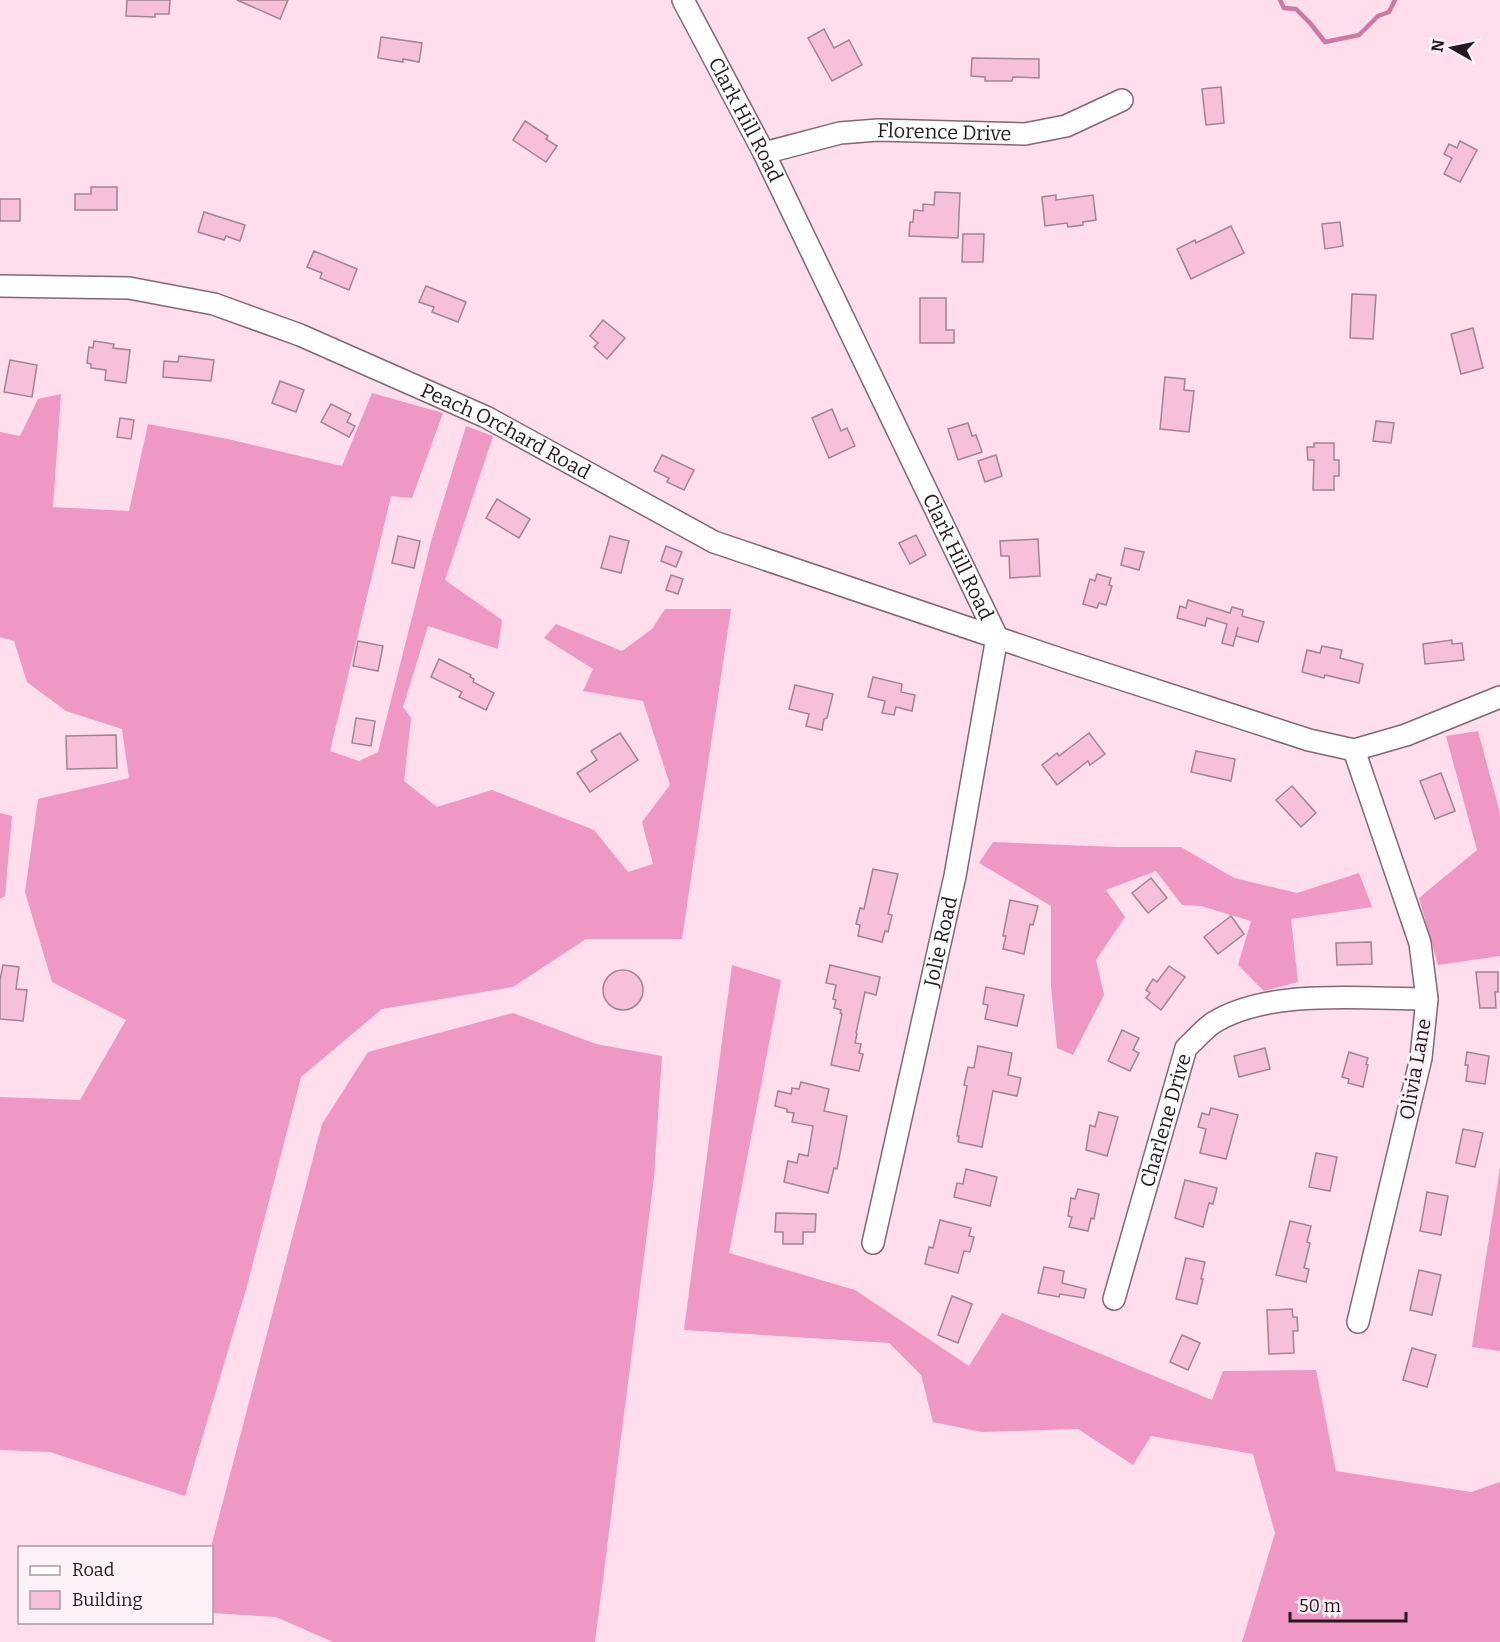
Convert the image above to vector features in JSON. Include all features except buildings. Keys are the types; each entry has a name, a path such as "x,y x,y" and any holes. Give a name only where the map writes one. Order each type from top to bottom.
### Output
{"street":[{"name":"Clark Hill Road","path":"683,0 764,153 997,637 1309,740 1354,750 1406,735 1500,697"},
{"name":"Florence Drive","path":"764,153 840,133 878,130 1025,134 1066,126 1122,100"},
{"name":"Peach Orchard Road","path":"0,286 129,288 214,304 300,335 486,417 714,542 997,637"},
{"name":"Jolie Road","path":"873,1243 955,876 997,637"},
{"name":"Olivia Lane","path":"1354,750 1420,943 1427,999 1421,1058 1358,1322"},
{"name":"Charlene Drive","path":"1114,1299 1186,1048 1213,1023 1249,1007 1295,999 1427,999"}],"shaded area":[{"path":"372,393 443,413 412,498 391,496 330,751 359,761 378,752 432,538 466,426 493,436 445,580 502,620 498,649 428,626 403,707 411,718 404,781 437,807 492,790 594,830 628,872 653,864 642,822 670,785 643,701 583,691 593,669 544,638 556,624 622,651 652,629 665,609 731,609 682,939 586,939 513,987 382,1009 301,1077 247,1286 185,1496 50,1452 0,1450 0,1097 80,1100 126,1020 52,982 25,892 38,799 129,778 122,729 66,711 27,682 14,641 0,637 0,432 20,436 38,399 61,394 53,507 129,511 148,424 228,439 342,466"},
{"path":"1478,731 1500,813 1500,956 1438,965 1419,898 1477,850 1446,736"},
{"path":"0,813 12,816 5,896 0,899"},
{"path":"993,842 1181,847 1234,878 1297,893 1359,873 1372,907 1291,919 1298,982 1264,991 1238,965 1251,921 1201,906 1182,905 1156,871 1106,890 1125,917 1096,960 1104,995 1073,1055 1057,1048 1051,986 1051,906 979,863"},
{"path":"732,965 781,980 729,1253 855,1290 969,1366 1002,1313 1212,1400 1223,1371 1316,1370 1336,1471 1471,1492 1500,1482 1500,1642 1242,1642 1275,1533 1253,1454 1151,1436 1133,1465 1078,1429 982,1432 933,1422 921,1375 889,1343 684,1330"},
{"path":"513,1013 596,1044 662,1056 654,1178 595,1642 333,1642 276,1617 213,1613 211,1546 322,1124 368,1052"},
{"path":"1500,1168 1500,1351 1472,1347"}],"waterway":[{"path":"1280,0 1284,8 1296,9 1325,42 1359,35 1378,16 1389,12 1395,0"}]}
